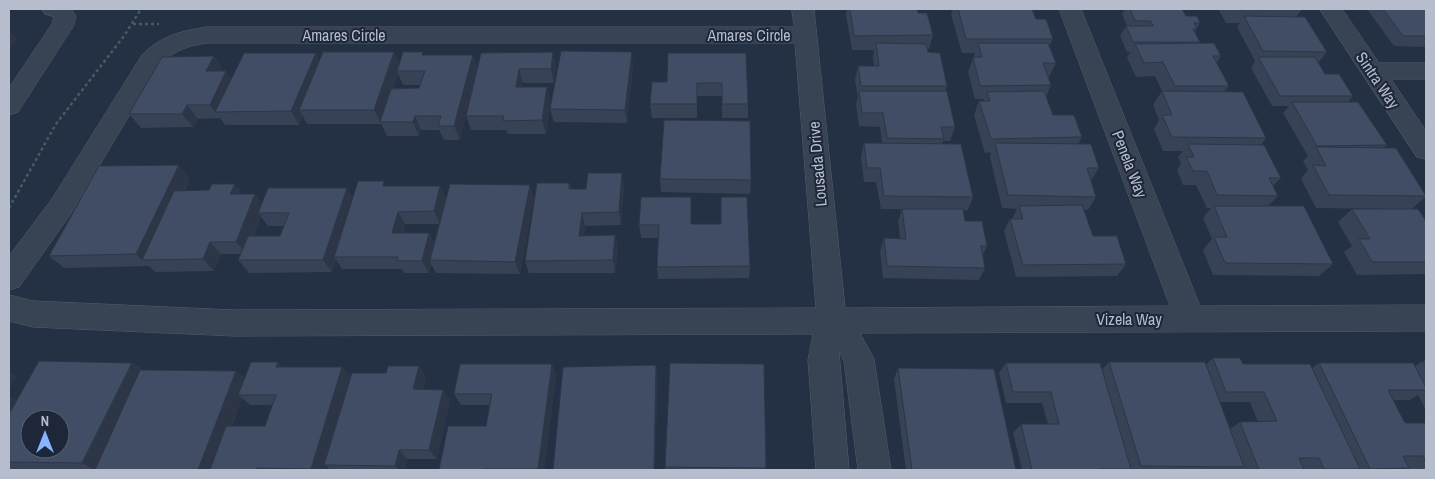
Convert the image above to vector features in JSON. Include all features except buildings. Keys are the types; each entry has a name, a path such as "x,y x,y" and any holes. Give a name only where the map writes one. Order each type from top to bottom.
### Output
{"street":[{"path":"9,106 63,25 65,16 59,10 54,9"},
{"name":"Lousada Drive","path":"803,9 832,320 824,345 823,360 832,470"},
{"name":"Penela Way","path":"1070,9 1190,319"},
{"name":"Sintra Way","path":"1330,9 1426,150"},
{"name":"Amares Circle","path":"9,278 61,207 150,62 162,47 179,39 207,35 805,35"},
{"path":"1372,71 1426,71"},
{"path":"9,308 33,314 234,323 832,320 848,338 859,359 874,470"},
{"name":"Vizela Way","path":"832,320 1426,318"}],"path":[{"path":"9,208 63,113 132,24 141,9"},
{"path":"132,24 163,24"}]}
